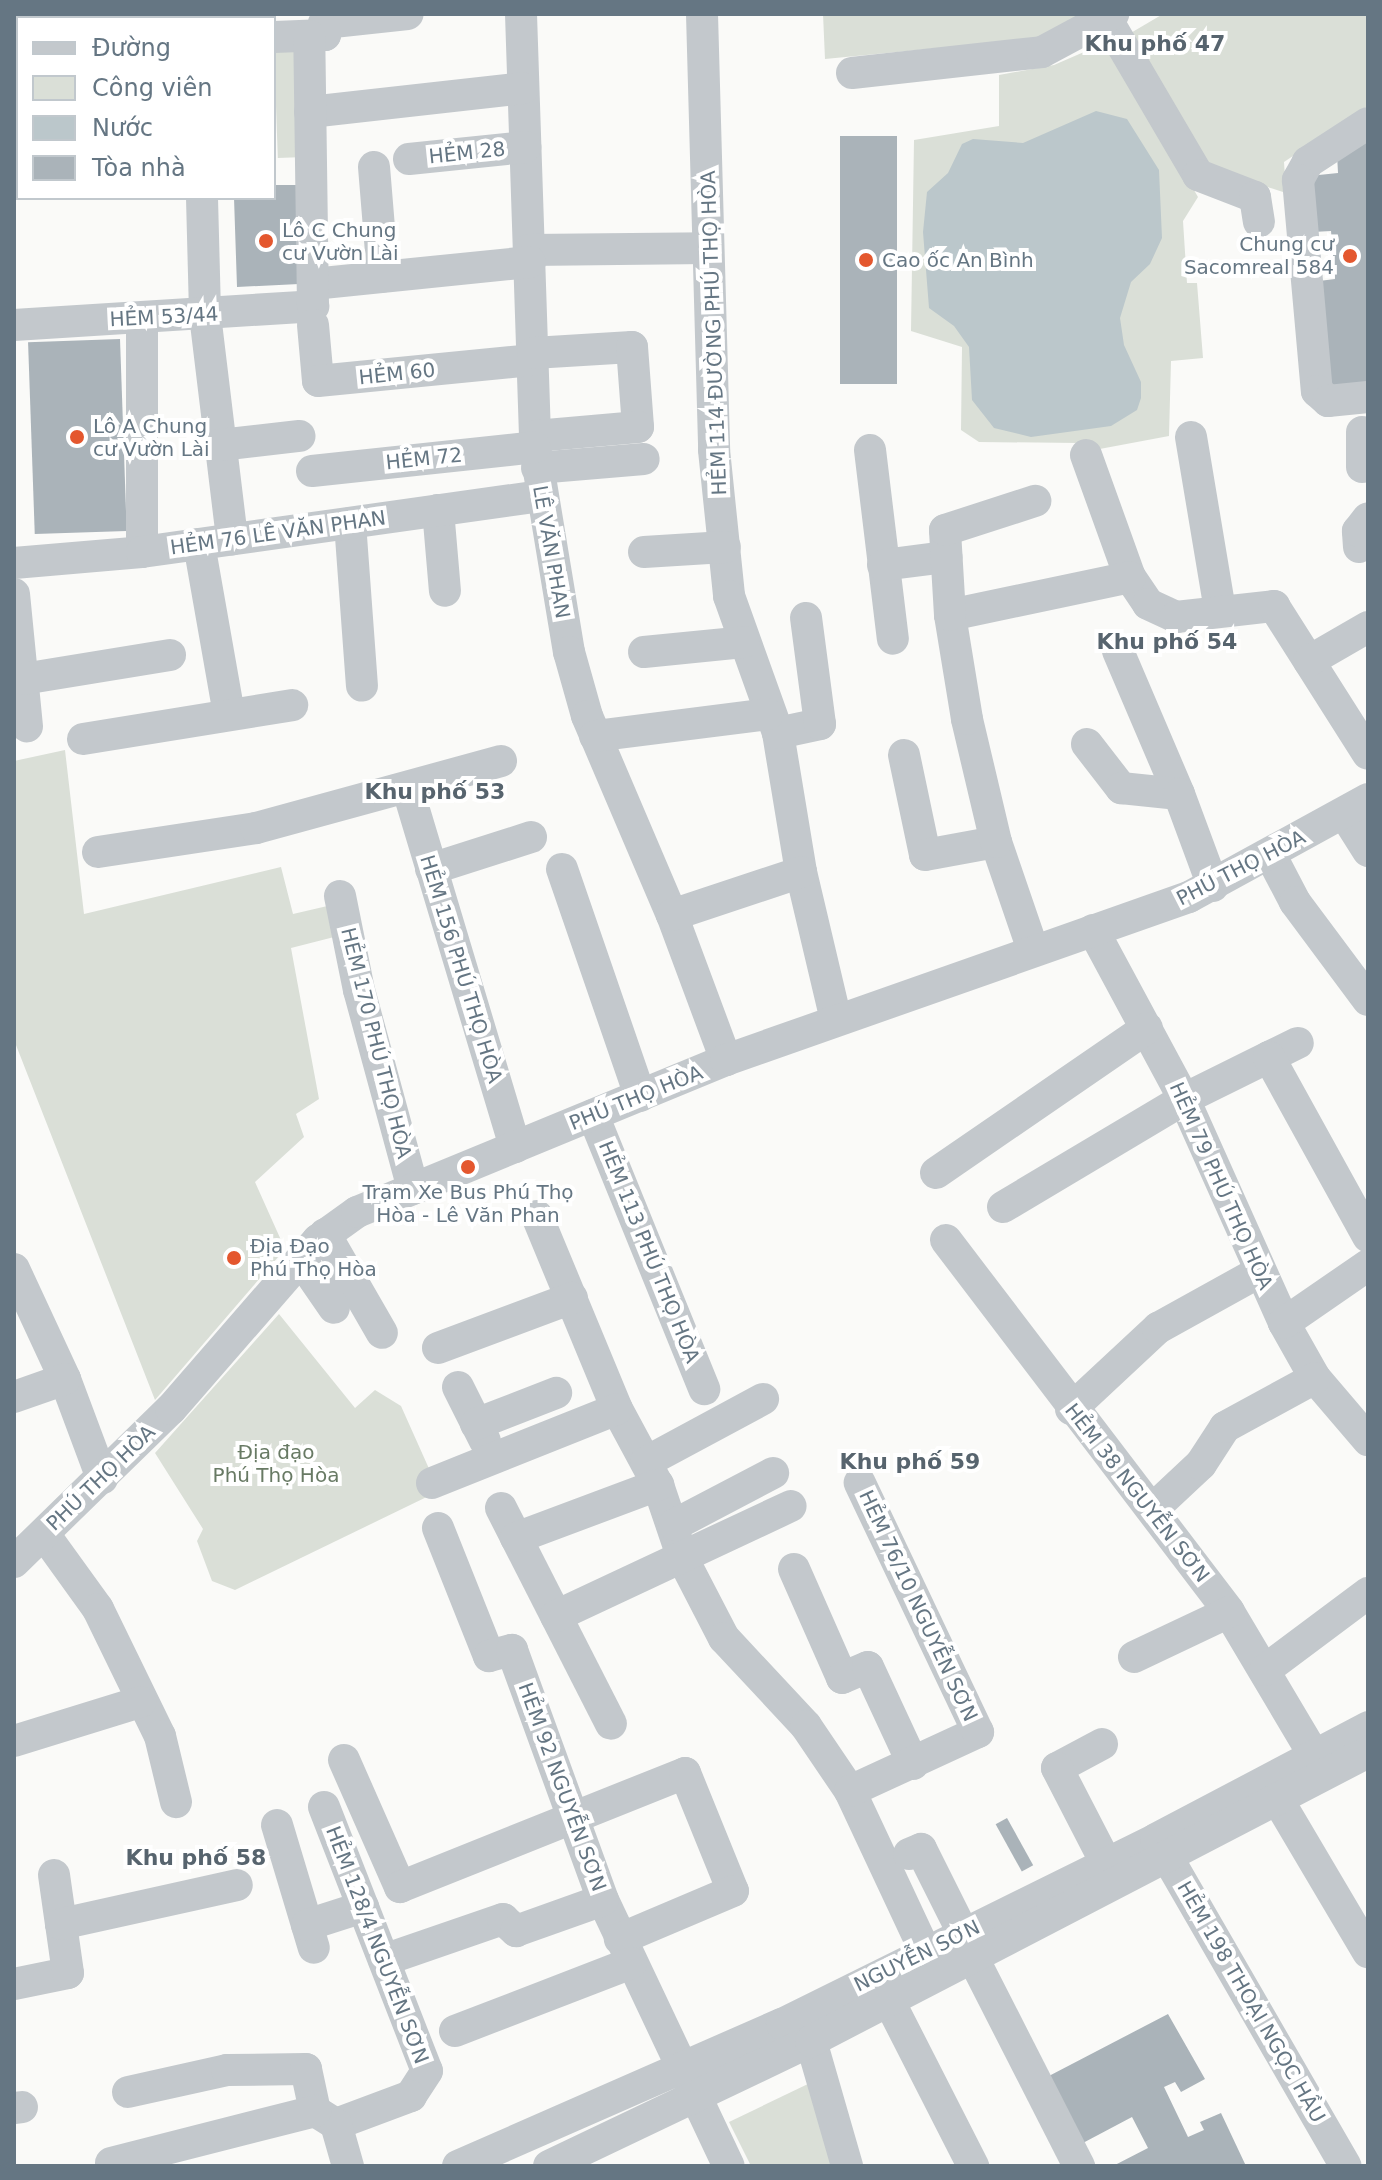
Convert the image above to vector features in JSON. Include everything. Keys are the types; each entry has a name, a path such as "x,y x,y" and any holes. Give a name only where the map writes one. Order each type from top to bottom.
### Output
{"street":[{"path":"276,36 319,24 408,14"},
{"name":"LÊ VĂN PHAN","path":"521,14 537,462 574,673 595,736 672,915 726,1060"},
{"name":"HẺM 114 ĐƯỜNG PHÚ THỌ HÒA","path":"702,14 714,450 729,596 773,724 801,872 836,1020"},
{"path":"852,73 1042,52 1110,16 1198,175 1255,197 1259,222"},
{"path":"313,305 310,112 319,24"},
{"path":"310,112 523,88"},
{"path":"1368,123 1308,162 1298,180 1317,391 1328,401 1368,397"},
{"name":"HẺM 28","path":"409,159 525,147"},
{"path":"374,167 383,277"},
{"path":"202,200 205,315 232,539"},
{"name":"HẺM 53/44","path":"14,325 205,315 313,305 383,277 529,256 708,248"},
{"name":"HẺM 60","path":"313,305 318,381 533,357"},
{"path":"142,318 142,552"},
{"path":"533,357 632,347 638,427 537,462"},
{"path":"1362,432 1362,467"},
{"path":"220,445 299,436"},
{"path":"1191,437 1220,611"},
{"path":"870,450 893,639"},
{"path":"1086,455 1130,577 1148,604 1165,616 1274,606 1368,754"},
{"path":"537,462 644,459"},
{"name":"HẺM 76 LÊ VĂN PHAN","path":"14,563 142,552 438,510 537,462"},
{"name":"HẺM 72","path":"312,471 537,462"},
{"path":"1033,950 996,842 967,719 950,615 945,530 1035,501"},
{"path":"438,510 445,591"},
{"path":"350,523 362,686"},
{"path":"199,544 229,714"},
{"path":"644,552 725,547"},
{"path":"883,565 946,557"},
{"path":"950,615 1130,577"},
{"path":"14,594 27,726"},
{"path":"595,736 773,724 820,724 806,618"},
{"path":"1309,661 1368,627"},
{"path":"644,652 744,642"},
{"path":"1118,651 1179,794 1213,886"},
{"path":"23,679 170,655"},
{"path":"83,739 292,705"},
{"path":"1087,744 1121,788 1179,794"},
{"path":"904,755 925,855 996,842"},
{"path":"98,852 256,828 408,790 501,761"},
{"name":"HẺM 156 PHÚ THỌ HÒA","path":"408,790 515,1147"},
{"path":"1356,806 1368,851"},
{"name":"PHÚ THỌ HÒA","path":"14,1562 190,1389 325,1234 357,1212 726,1060 1213,886 1356,806"},
{"path":"431,869 531,837"},
{"path":"1271,856 1295,902 1366,995"},
{"path":"562,869 640,1096"},
{"path":"672,915 801,872"},
{"name":"HẺM 170 PHÚ THỌ HÒA","path":"340,896 362,1003 413,1189"},
{"name":"HẺM 79 PHÚ THỌ HÒA","path":"1093,930 1184,1099 1284,1323 1315,1378 1366,1434"},
{"path":"936,1173 1147,1028"},
{"path":"1003,1207 1184,1099 1298,1043"},
{"path":"1269,1057 1368,1236"},
{"name":"HẺM 113 PHÚ THỌ HÒA","path":"593,1115 704,1389"},
{"path":"537,1216 617,1409 652,1474 674,1525 683,1559 724,1638 806,1726 850,1791 925,1951"},
{"path":"325,1234 382,1333"},
{"name":"HẺM 38 NGUYỄN SƠN","path":"946,1240 1071,1409 1154,1508 1229,1612 1314,1755"},
{"path":"301,1260 334,1308"},
{"path":"1284,1323 1368,1265"},
{"path":"14,1269 65,1379 102,1478"},
{"path":"1071,1409 1158,1328 1259,1272"},
{"path":"438,1348 569,1290"},
{"path":"1154,1508 1201,1464 1225,1427 1315,1378"},
{"path":"14,1397 65,1379"},
{"path":"458,1387 493,1459"},
{"path":"476,1424 556,1393"},
{"path":"516,1538 652,1474 763,1399"},
{"path":"432,1483 617,1409"},
{"path":"674,1525 773,1473"},
{"name":"HẺM 76/10 NGUYỄN SƠN","path":"850,1791 978,1732 860,1483"},
{"path":"556,1616 791,1506"},
{"path":"501,1508 611,1724"},
{"name":"HẺM 92 NGUYỄN SƠN","path":"438,1528 489,1656 512,1650 575,1816 603,1900 687,2084 729,2166"},
{"path":"44,1534 98,1609 140,1702 160,1736 176,1802"},
{"path":"794,1569 842,1678 868,1667 913,1764"},
{"path":"1265,1670 1368,1593"},
{"path":"1134,1657 1229,1612"},
{"path":"14,1741 140,1702"},
{"name":"NGUYỄN SƠN","path":"549,2166 687,2084 925,1951 968,1944 1101,1906 1162,1849 1314,1755 1368,1727"},
{"path":"1102,1744 1057,1768 1106,1863"},
{"name":"NGUYỄN SƠN","path":"458,2166 811,2041 1106,1863 1162,1849 1278,1800 1368,1752"},
{"path":"344,1760 400,1887 685,1773 733,1891 625,1951 455,2031"},
{"path":"1278,1800 1368,1952"},
{"name":"HẺM 128/4 NGUYỄN SƠN","path":"324,1807 427,2071 411,2096 326,2118"},
{"path":"277,1825 310,1937 363,1907"},
{"path":"909,1854 921,1849 1079,2166"},
{"name":"HẺM 198 THOẠI NGỌC HẦU","path":"1162,1849 1346,2166"},
{"path":"14,1984 68,1973 54,1875"},
{"path":"61,1924 237,1885"},
{"path":"384,1960 503,1919 516,1931 603,1900"},
{"path":"887,1997 973,2166"},
{"path":"811,2041 847,2166"},
{"path":"128,2092 227,2070 306,2069 348,2166"},
{"path":"111,2163 326,2118"}],"green space":[{"path":"823,14 1081,14 1040,38 825,59"},
{"path":"1163,14 1368,14 1368,106 1284,162 1286,193 1206,167 1129,34"},
{"path":"1100,45 1113,49 1198,197 1183,221 1187,283 1197,283 1203,358 1171,361 1169,436 1089,451 1079,443 979,442 961,430 962,347 911,331 914,140 999,126 999,75 1054,65"},
{"path":"301,48 305,157 278,158 276,49"},
{"path":"65,750 84,914 281,867 293,914 336,904 342,935 291,948 319,1099 296,1114 304,1137 255,1182 285,1249 155,1400 14,1040 14,761"},
{"name":"Địa đạo Phú Thọ Hòa","path":"279,1314 355,1408 375,1390 401,1406 439,1491 235,1590 212,1581 197,1541 203,1529 155,1453"},
{"path":"810,2083 833,2166 751,2166 729,2122"}],"water":[{"path":"1096,111 1127,119 1159,170 1162,238 1150,264 1131,282 1120,318 1124,345 1141,382 1141,398 1137,410 1111,426 1031,437 994,428 972,400 969,347 954,326 929,308 923,232 927,192 948,173 962,144 973,139 1023,143"}],"building":[{"name":"Chung cư Sacomreal 584","path":"1368,134 1368,386 1328,389 1319,281 1335,279 1331,231 1313,232 1309,176 1338,173 1337,154"},
{"name":"Cao ốc An Bình","path":"840,136 897,136 897,384 840,384"},
{"name":"Lô C Chung cư Vườn Lài","path":"276,185 296,185 299,284 237,287 234,200 276,200"},
{"name":"Lô A Chung cư Vườn Lài","path":"120,339 127,531 35,534 28,342"},
{"path":"1007,1818 1033,1865 1022,1872 996,1824"},
{"path":"1168,2014 1205,2079 1181,2092 1175,2082 1164,2087 1188,2137 1204,2130 1200,2122 1221,2113 1246,2166 1113,2166 1148,2148 1132,2117 1081,2144 1047,2077"}],"place":[{"name":"Lô C Chung cư Vườn Lài","path":"266,241"},
{"name":"Chung cư Sacomreal 584","path":"1350,256"},
{"name":"Cao ốc An Bình","path":"866,260"},
{"name":"Lô A Chung cư Vườn Lài","path":"77,437"},
{"name":"Trạm Xe Bus Phú Thọ Hòa - Lê Văn Phan","path":"468,1167"},
{"name":"Địa Đạo Phú Thọ Hòa","path":"234,1258"}],"district":[{"name":"Khu phố 47","path":"1155,44"},
{"name":"Khu phố 54","path":"1167,642"},
{"name":"Khu phố 53","path":"435,792"},
{"name":"Khu phố 59","path":"910,1462"},
{"name":"Khu phố 58","path":"196,1858"}]}
